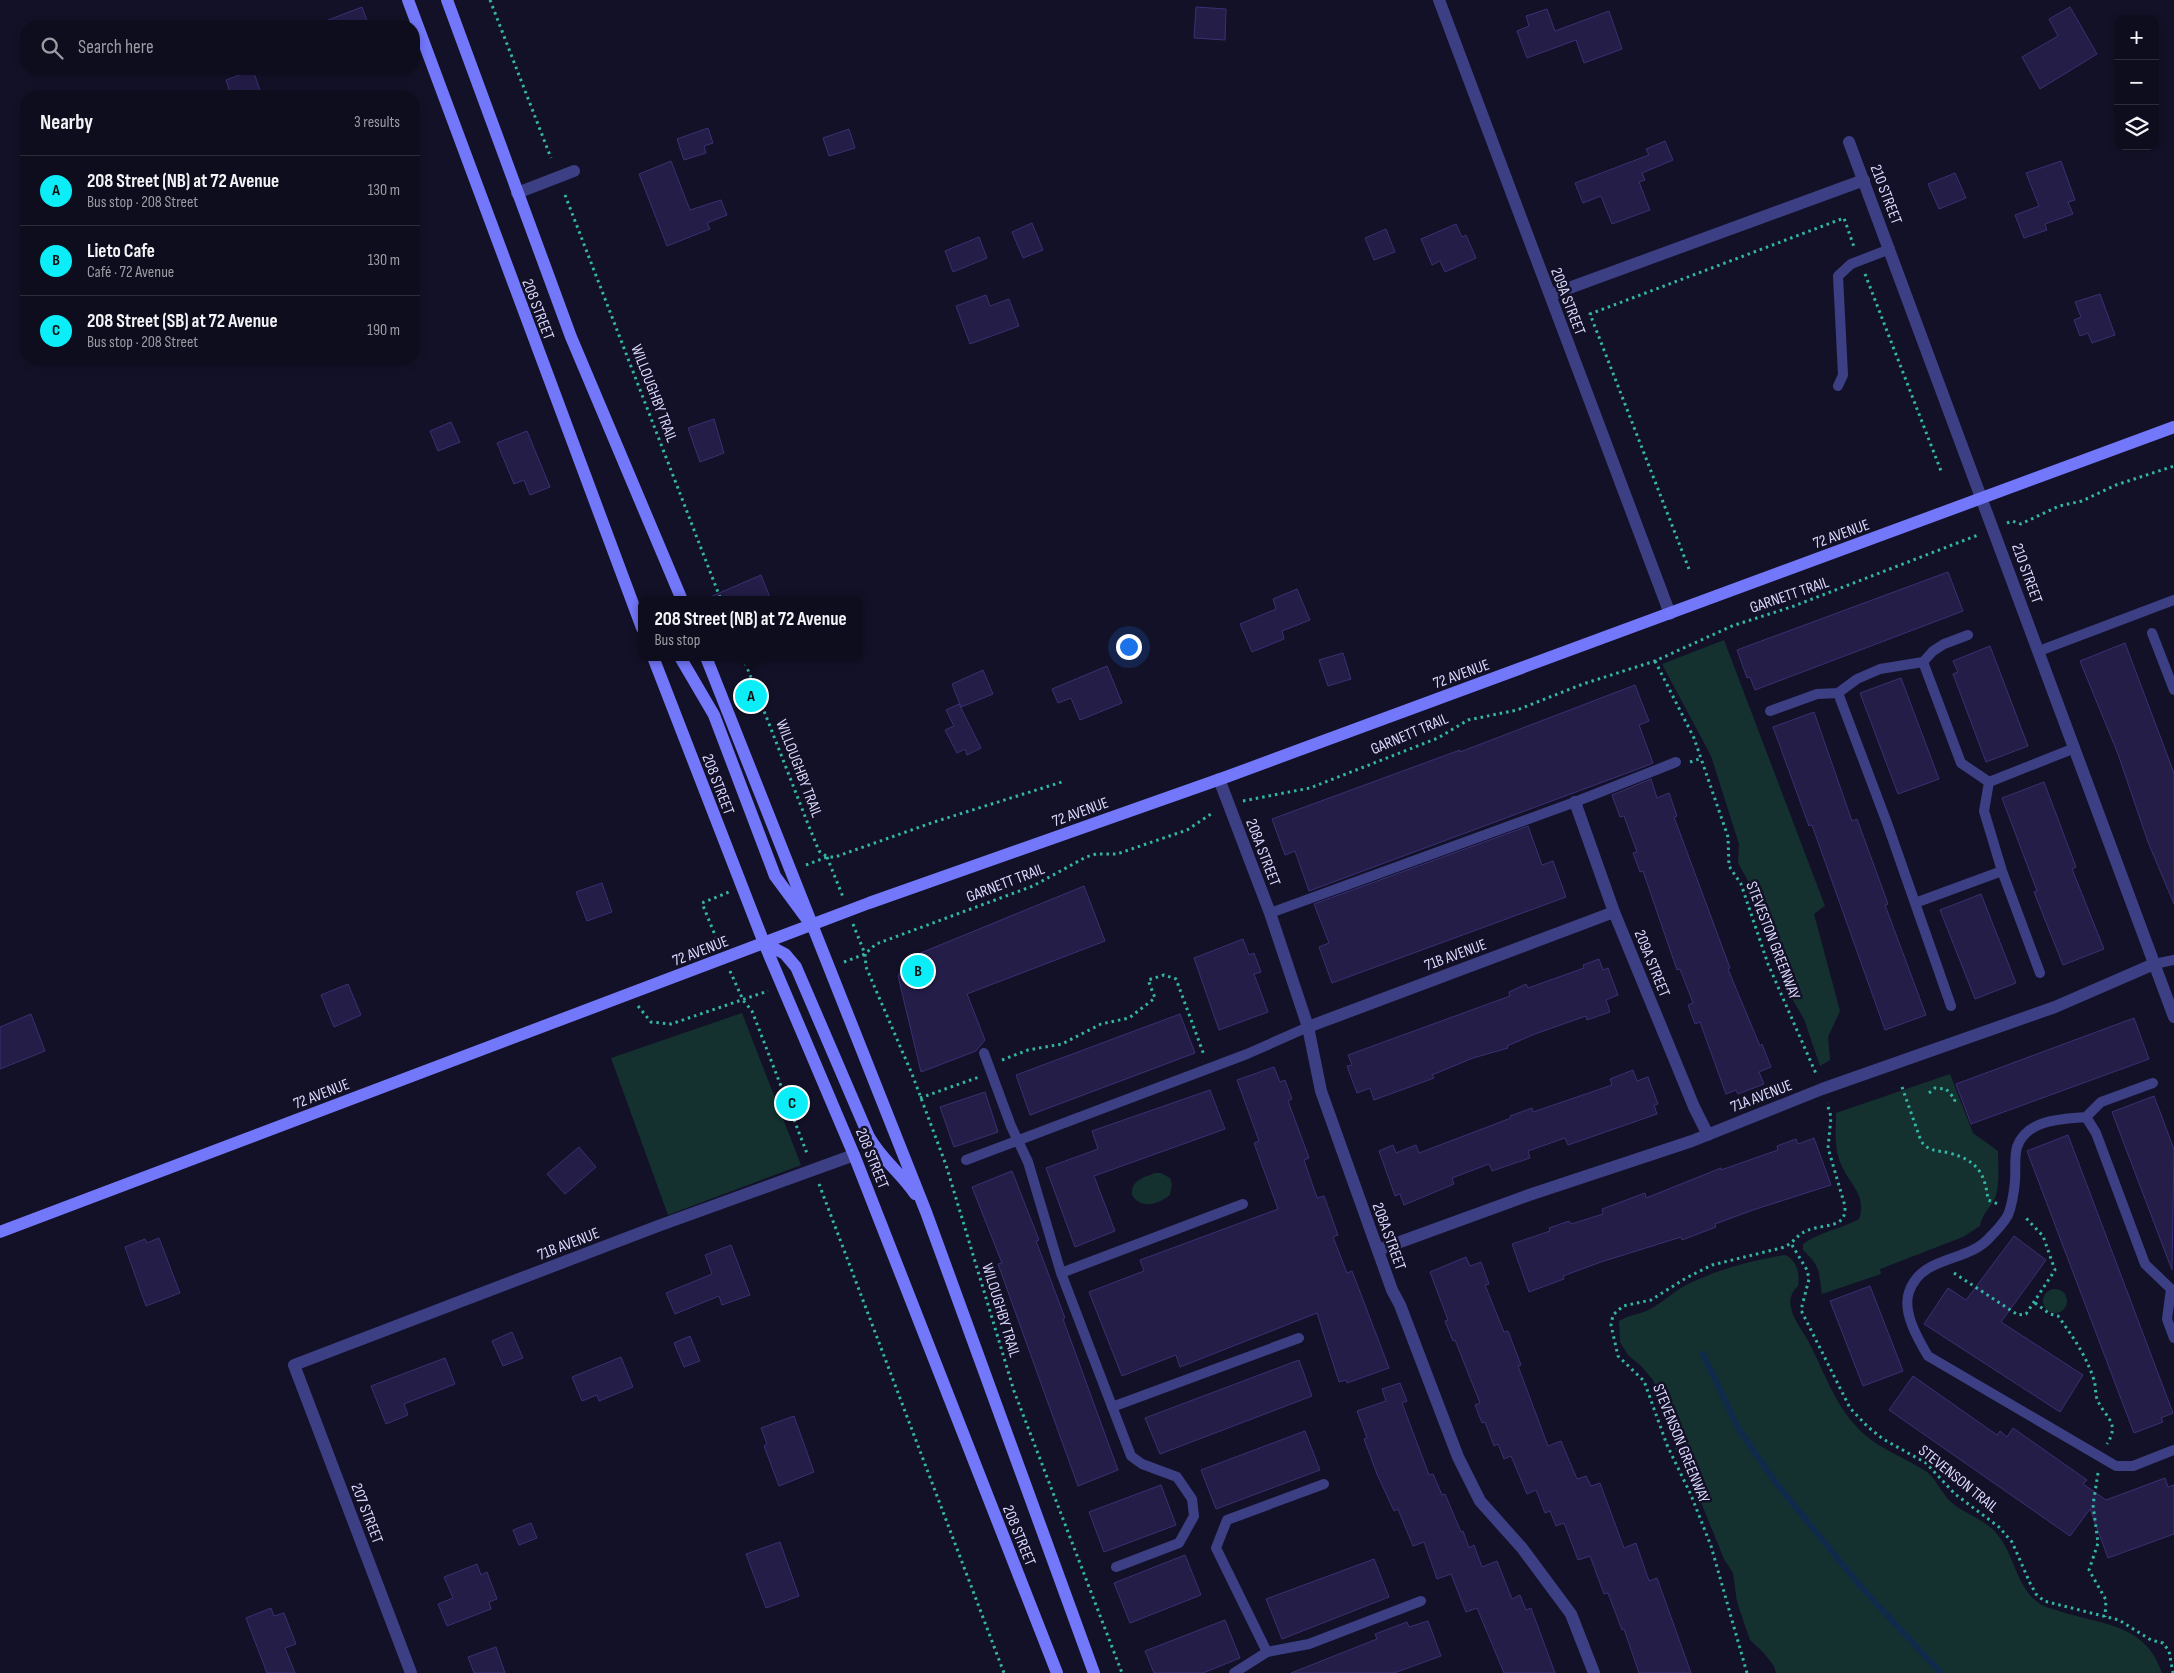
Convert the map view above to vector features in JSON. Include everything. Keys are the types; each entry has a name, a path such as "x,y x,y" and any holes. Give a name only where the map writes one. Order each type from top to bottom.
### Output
{"main road":[{"name":"208 STREET","path":"408,0 415,20"},
{"name":"208 STREET","path":"447,0 570,336 680,596"},
{"name":"208 STREET","path":"420,32 638,618"},
{"name":"72 AVENUE","path":"1,1230 812,925 1219,779 2174,427"},
{"path":"626,586 638,602"},
{"name":"208 STREET","path":"655,661 764,943 854,1155 1057,1673"},
{"path":"682,661 714,715 775,876 795,905 812,925"},
{"name":"208 STREET","path":"708,661 926,1212 1094,1673"},
{"path":"764,943 785,954 796,967 869,1137 877,1151 908,1183 926,1212"}],"street":[{"name":"209A STREET","path":"1439,0 1670,614"},
{"name":"210 STREET","path":"1849,142 2174,1017"},
{"path":"518,193 574,171"},
{"path":"1550,295 1864,180"},
{"name":"208A STREET","path":"1219,779 1270,913 1308,1027 1321,1091 1378,1250 1458,1457 1480,1501 1522,1548 1571,1614 1594,1673"},
{"name":"209A STREET","path":"1575,802 1614,912 1694,1107 1708,1135"},
{"name":"71B AVENUE","path":"1308,1027 1614,912"},
{"name":"71A AVENUE","path":"1378,1250 1529,1194 1708,1135 1734,1122 2055,1007 2154,964"},
{"name":"71B AVENUE","path":"294,1365 658,1226 854,1155"},
{"name":"207 STREET","path":"294,1365 411,1673"}],"lane":[{"path":"1838,386 1843,374 1838,276 1843,269 1890,249"},
{"path":"2039,651 2174,600"},
{"path":"2152,633 2174,690"},
{"path":"1770,711 1817,694 1838,693 1857,679 1880,669 1923,662 1933,651 1944,644 1968,635"},
{"path":"1923,662 1961,763 1988,782"},
{"path":"1838,693 1951,1006"},
{"path":"1988,782 2075,748"},
{"path":"1270,913 1575,802 1676,762"},
{"path":"1988,782 1984,811 2002,871 2040,974"},
{"path":"1915,903 2002,871"},
{"path":"2154,964 2174,960"},
{"path":"966,1160 1248,1054 1308,1027"},
{"path":"984,1053 1028,1162 1061,1273 1131,1456 1142,1464 1177,1477 1192,1499 1194,1516 1179,1543 1116,1567"},
{"path":"2153,1083 2101,1102 2086,1117 2059,1119 2031,1129 2022,1137 2015,1156 2014,1194 2008,1215 1990,1238 1971,1253 1936,1264 1917,1275 1908,1293 1908,1311 1918,1339 1928,1356 2116,1466 2133,1466 2174,1450"},
{"path":"2086,1117 2096,1133 2145,1264 2173,1289 2167,1319 2174,1338"},
{"path":"1061,1273 1243,1204"},
{"path":"1112,1407 1299,1338"},
{"path":"1267,1652 1216,1548 1227,1520 1324,1484"},
{"path":"1234,1673 1267,1652 1309,1644 1421,1601"}],"path":[{"path":"490,0 551,158"},
{"name":"WILLOUGHBY TRAIL","path":"565,195 719,596"},
{"path":"1689,569 1590,314 1844,218 1941,471"},
{"path":"2021,524 2059,506 2082,501 2116,485 2174,466"},
{"name":"GARNETT TRAIL","path":"865,954 876,944 1044,881 1086,857 1096,854 1117,854 1187,830 1215,811 1229,805 1310,788 1438,738 1468,720 1517,710 1583,684 1655,661 1732,626 1794,606 1968,539"},
{"name":"WILLOUGHBY TRAIL","path":"745,661 819,851 826,857 835,857 934,822 1062,782"},
{"name":"STEVESTON GREENWAY","path":"1655,661 1694,738 1728,836 1729,866 1742,884 1768,964 1822,1090"},
{"name":"WILOUGHBY TRAIL","path":"865,954 866,966 946,1165 1014,1391 1122,1673"},
{"path":"920,1098 981,1076 1002,1060 1020,1052 1062,1044 1101,1024 1129,1018 1155,998 1148,980 1164,974 1176,979 1206,1058"},
{"path":"628,994 651,1022 671,1024 743,1000 752,1011 810,1161"},
{"path":"1902,1087 1921,1141 1925,1146 1932,1151 1961,1158 1974,1165 1985,1179 1988,1200 2010,1208 2024,1216 2043,1236 2055,1270 2026,1314 2018,1315 1952,1272 1948,1275"},
{"path":"1929,1093 1935,1088 1946,1089 1955,1099 1954,1104"},
{"name":"STEVENSON GREENWAY","path":"1747,1673 1711,1546 1691,1495 1667,1445 1644,1381 1618,1356 1611,1325 1613,1315 1623,1306 1650,1300 1712,1265 1792,1245 1803,1232 1840,1221 1844,1215 1845,1206 1828,1148 1831,1117 1822,1090"},
{"path":"818,1181 1004,1673"},
{"name":"STEVENSON TRAIL","path":"1792,1245 1807,1270 1809,1280 1801,1310 1846,1400 1859,1418 1883,1439 1926,1463 1955,1494 1999,1527 2012,1542 2030,1583 2036,1594 2044,1601 2119,1620 2151,1640 2162,1643 2169,1651 2173,1673"}],"green space":[{"path":"1724,640 1825,906 1814,914 1840,1011 1828,1037 1830,1060 1820,1066 1804,1019 1791,997 1771,950 1763,917 1751,886 1738,863 1739,844 1711,756 1662,664"},
{"path":"742,1013 801,1165 668,1215 611,1058"},
{"path":"1950,1074 1973,1133 1998,1151 1997,1193 1982,1218 1980,1226 1963,1237 1880,1269 1881,1274 1822,1294 1818,1270 1803,1250 1803,1244 1816,1236 1859,1219 1861,1210 1861,1202 1842,1167 1837,1153 1836,1113"},
{"path":"1155,1173 1161,1173 1170,1178 1172,1184 1170,1195 1156,1203 1140,1203 1132,1195 1133,1186 1142,1178"},
{"path":"1785,1255 1795,1264 1799,1277 1798,1286 1791,1299 1792,1313 1795,1320 1813,1350 1840,1406 1862,1433 1928,1473 1951,1502 1992,1529 2003,1542 2026,1589 2040,1604 2107,1624 2134,1636 2155,1657 2162,1673 1776,1673 1774,1666 1763,1652 1750,1640 1737,1602 1733,1573 1724,1559 1696,1490 1676,1451 1653,1380 1628,1355 1620,1342 1619,1321 1650,1309 1686,1285 1722,1270"},
{"path":"2055,1289 2060,1290 2066,1296 2066,1306 2060,1312 2055,1313 2050,1312 2044,1306 2043,1301 2044,1296 2050,1290"}],"building":[{"path":"362,7 367,20 328,20"},
{"path":"1196,7 1226,9 1225,40 1194,38"},
{"path":"2070,7 2097,54 2040,89 2022,57 2058,36 2049,19"},
{"path":"1547,9 1555,31 1609,11 1622,49 1584,63 1576,40 1527,58 1517,31 1529,26 1526,16"},
{"path":"240,75 255,75 260,90 229,90 226,80"},
{"path":"708,128 713,143 704,146 706,153 684,160 677,139"},
{"path":"849,129 855,148 829,156 823,138"},
{"path":"1665,141 1673,160 1642,173 1645,180 1639,182 1650,210 1612,224 1601,196 1583,203 1575,183 1649,155 1646,149"},
{"path":"671,161 690,210 721,200 727,215 707,223 710,229 667,246 639,174"},
{"path":"2061,161 2075,200 2068,202 2073,214 2045,224 2047,230 2024,238 2015,215 2039,206 2026,173"},
{"path":"1955,173 1966,198 1939,209 1928,184"},
{"path":"1032,223 1043,250 1023,258 1012,232"},
{"path":"1456,224 1462,237 1466,235 1476,258 1445,272 1440,261 1432,265 1421,239"},
{"path":"1386,229 1395,252 1374,260 1365,238"},
{"path":"979,237 987,258 953,272 945,251"},
{"path":"2100,294 2115,335 2092,343 2088,333 2080,336 2074,320 2081,317 2075,302"},
{"path":"986,295 990,306 1009,299 1019,326 970,344 956,306"},
{"path":"714,419 724,453 700,462 688,428"},
{"path":"451,422 460,442 438,451 430,431"},
{"path":"527,431 550,487 530,495 524,480 514,484 497,443"},
{"path":"1948,572 1963,611 1755,690 1750,677 1747,678 1737,650"},
{"path":"761,575 769,596 712,596"},
{"path":"1297,589 1310,620 1282,631 1284,639 1252,652 1240,624 1276,609 1273,599"},
{"path":"2125,643 2174,773 2174,904 2148,842 2118,754 2080,661"},
{"path":"1990,646 2028,746 1986,762 1953,674 1958,672 1953,661"},
{"path":"1343,653 1351,679 1328,686 1319,660"},
{"path":"1107,666 1122,703 1080,720 1071,698 1058,703 1052,689"},
{"path":"983,670 993,694 961,707 952,684"},
{"path":"1901,678 1939,779 1898,794 1860,693"},
{"path":"1635,685 1649,721 1639,725 1653,763 1309,891 1295,851 1285,855 1272,819 1460,750 1460,752"},
{"path":"959,704 981,748 967,755 965,749 957,753 945,730 954,726 946,710"},
{"path":"1814,712 1852,821 1857,819 1888,904 1885,905 1926,1015 1885,1030 1812,825 1809,826 1773,727"},
{"path":"1651,779 1657,798 1669,793 1677,816 1674,817 1730,968 1728,969 1760,1046 1762,1044 1771,1067 1759,1072 1764,1084 1738,1094 1736,1090 1726,1094 1700,1022 1695,1024 1688,1005 1693,1003 1680,969 1677,970 1643,871 1640,872 1633,853 1637,852 1624,816 1620,817 1612,795"},
{"path":"2044,782 2076,867 2072,869 2104,949 2063,965 2034,892 2037,891 2002,798"},
{"path":"1528,826 1542,865 1553,861 1566,897 1332,983 1319,947 1329,943 1314,904"},
{"path":"602,883 612,912 587,921 576,892"},
{"path":"1084,886 1105,941 967,994 985,1040 976,1051 921,1072 898,976 906,959"},
{"path":"1981,894 2016,983 1975,999 1940,910"},
{"path":"1243,939 1249,955 1254,953 1261,972 1254,974 1268,1012 1219,1030 1194,958"},
{"path":"1599,959 1603,970 1608,968 1618,995 1606,1000 1610,1012 1587,1020 1586,1016 1535,1034 1507,1046 1508,1048 1473,1058 1432,1075 1434,1078 1374,1100 1370,1088 1357,1093 1347,1066 1352,1065 1348,1055 1510,996 1509,992 1526,984 1528,988 1584,968 1583,965"},
{"path":"348,984 361,1015 334,1027 321,995"},
{"path":"31,1014 45,1051 0,1069 0,1027"},
{"path":"1180,1014 1195,1053 1030,1115 1016,1075"},
{"path":"2134,1018 2149,1059 1971,1124 1956,1084"},
{"path":"1274,1067 1280,1082 1285,1080 1292,1099 1288,1101 1309,1158 1304,1160 1317,1198 1324,1196 1338,1235 1333,1237 1347,1273 1352,1271 1389,1368 1347,1383 1346,1380 1339,1382 1317,1313 1180,1367 1176,1355 1122,1376 1089,1292 1144,1271 1140,1260 1278,1209 1254,1143 1259,1141 1237,1080"},
{"path":"1633,1070 1637,1081 1648,1077 1658,1104 1654,1105 1657,1114 1568,1145 1565,1138 1528,1151 1530,1158 1492,1171 1489,1164 1452,1178 1454,1184 1404,1205 1400,1194 1395,1196 1379,1151 1393,1145 1396,1153 1416,1145 1419,1153 1511,1118 1510,1116 1532,1108 1533,1112 1612,1085 1610,1079"},
{"path":"1210,1090 1225,1129 1094,1176 1115,1231 1075,1247 1046,1168 1098,1149 1092,1131"},
{"path":"985,1092 998,1132 954,1147 940,1107"},
{"path":"2154,1096 2174,1149 2172,1270 2112,1112"},
{"path":"2068,1135 2173,1413 2161,1418 2163,1422 2134,1433 2027,1151"},
{"path":"1814,1138 1831,1185 1715,1224 1716,1227 1682,1240 1681,1237 1601,1262 1563,1276 1564,1279 1529,1292 1512,1244 1550,1231 1549,1228 1569,1221 1571,1224 1603,1214 1602,1209 1645,1193 1646,1198 1721,1168 1721,1170 1778,1150 1777,1146 1796,1139 1798,1144"},
{"path":"579,1147 596,1167 565,1194 547,1174"},
{"path":"1012,1171 1039,1240 1036,1241 1118,1470 1078,1486 998,1264 1002,1263 972,1187"},
{"path":"2014,1236 2046,1260 2001,1322 2083,1375 2060,1412 1924,1324 1948,1288 1966,1300"},
{"path":"159,1238 180,1293 146,1306 125,1247 145,1239 147,1243"},
{"path":"731,1245 750,1295 722,1305 719,1296 675,1314 666,1293 712,1274 705,1255"},
{"path":"1466,1257 1470,1266 1481,1262 1489,1284 1485,1285 1504,1332 1508,1331 1521,1365 1518,1366 1548,1446 1561,1441 1577,1479 1586,1476 1591,1486 1600,1483 1624,1548 1636,1543 1649,1581 1657,1578 1691,1673 1639,1673 1624,1629 1622,1630 1608,1593 1604,1594 1590,1556 1578,1560 1564,1523 1556,1526 1550,1511 1545,1513 1536,1490 1527,1494 1511,1456 1504,1459 1498,1444 1494,1446 1485,1422 1482,1423 1475,1405 1480,1403 1455,1340 1453,1341 1445,1321 1448,1320 1430,1272"},
{"path":"1870,1286 1903,1371 1863,1386 1830,1301"},
{"path":"512,1332 523,1358 503,1366 492,1341"},
{"path":"690,1336 700,1361 684,1367 674,1343"},
{"path":"621,1357 633,1387 599,1401 597,1395 582,1401 572,1377"},
{"path":"445,1358 455,1384 404,1404 408,1415 386,1424 371,1386"},
{"path":"1299,1360 1312,1396 1160,1454 1145,1418"},
{"path":"1913,1376 1997,1435 2000,1431 2007,1437 2013,1428 2087,1480 2083,1484 2106,1500 2165,1478 2168,1487 2174,1485 2174,1534 2108,1558 2090,1509 2070,1536 1889,1410"},
{"path":"1400,1383 1407,1401 1402,1403 1429,1475 1433,1474 1442,1495 1445,1494 1469,1548 1474,1545 1482,1567 1497,1561 1512,1599 1520,1595 1526,1610 1531,1608 1555,1673 1504,1673 1477,1608 1466,1612 1451,1574 1437,1579 1424,1542 1413,1546 1398,1509 1394,1511 1364,1439 1367,1438 1357,1411 1386,1401 1382,1389"},
{"path":"794,1416 814,1472 779,1486 764,1446 767,1444 761,1428"},
{"path":"1305,1431 1320,1470 1216,1509 1201,1470"},
{"path":"1161,1485 1176,1525 1104,1552 1089,1512"},
{"path":"531,1523 537,1538 519,1545 513,1530"},
{"path":"780,1542 799,1596 766,1608 746,1554"},
{"path":"1185,1555 1201,1595 1130,1623 1114,1583"},
{"path":"1374,1559 1389,1597 1282,1639 1266,1599"},
{"path":"477,1564 481,1575 487,1572 497,1599 489,1602 491,1609 447,1626 438,1604 453,1598 444,1577"},
{"path":"271,1608 274,1616 284,1613 296,1644 285,1648 295,1673 267,1673 246,1618"},
{"path":"1225,1620 1240,1658 1203,1673 1154,1673 1145,1651"},
{"path":"1428,1621 1441,1656 1394,1673 1291,1673 1377,1639 1375,1634 1407,1622 1409,1627"},
{"path":"496,1647 505,1673 474,1673 468,1657"}],"waterway":[{"path":"1703,1354 1738,1428 1776,1483 1862,1588 1941,1673"}],"place":[{"name":"208 Street (NB) at 72 Avenue","path":"751,696"},
{"name":"Lieto Cafe","path":"918,971"},
{"name":"208 Street (SB) at 72 Avenue","path":"792,1103"}]}
